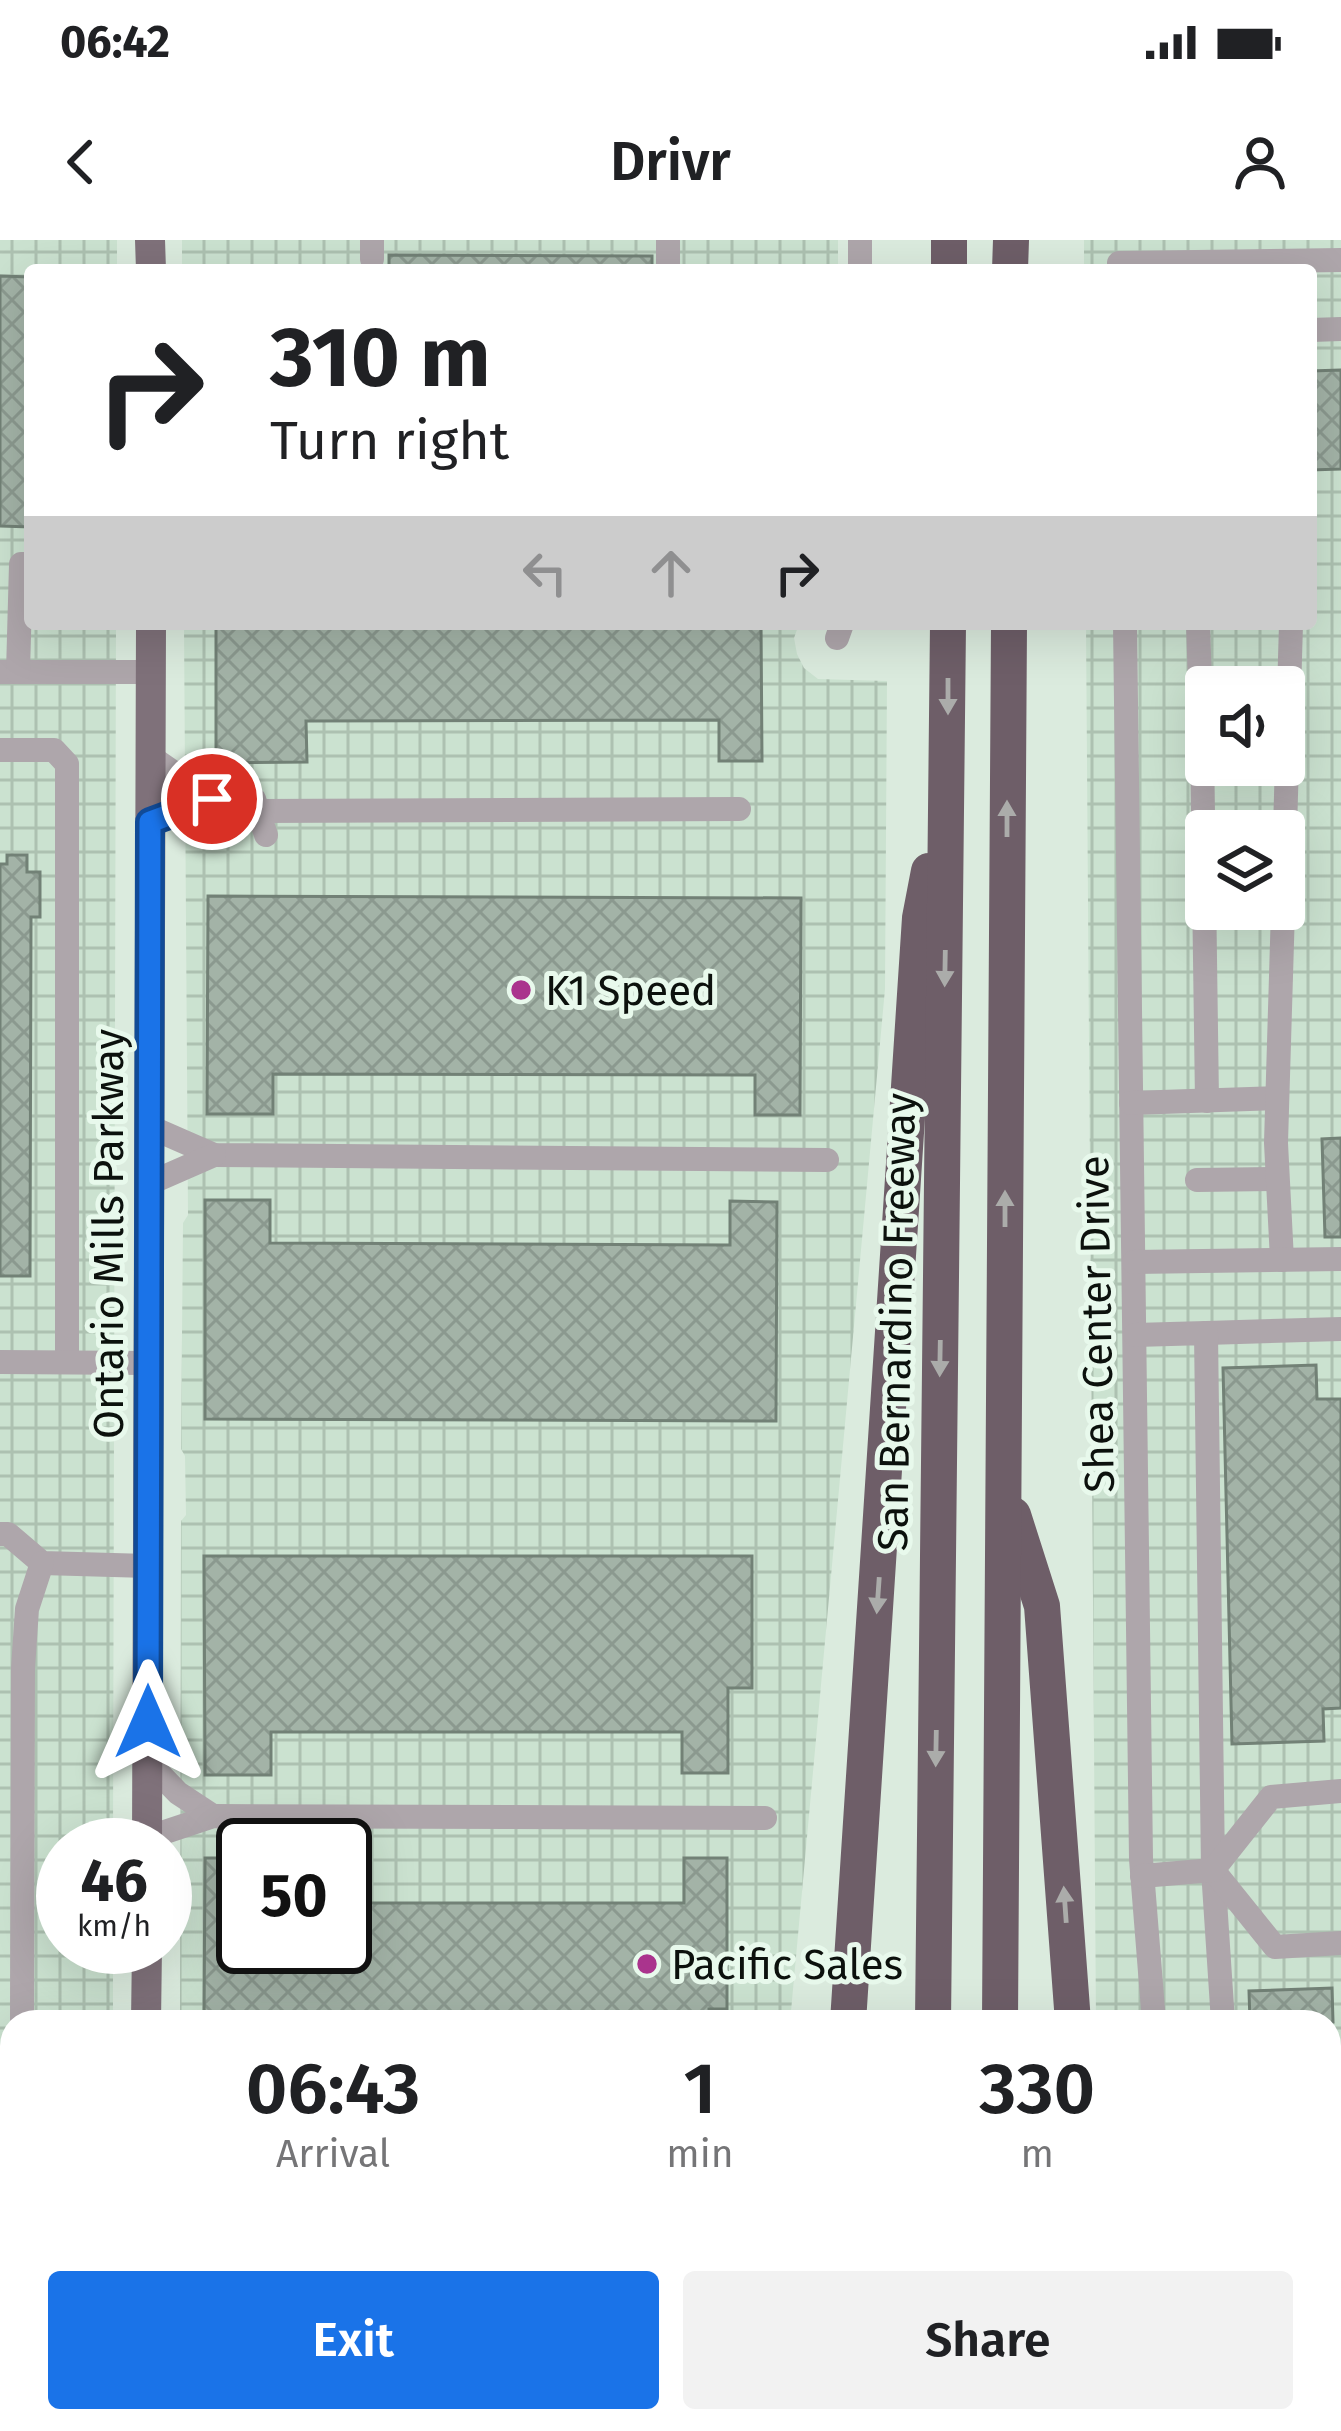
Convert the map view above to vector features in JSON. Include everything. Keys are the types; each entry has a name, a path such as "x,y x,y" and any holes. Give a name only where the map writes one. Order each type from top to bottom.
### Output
{"highway":[{"name":"San Bernardino Freeway","path":"933,2010 948,630"},
{"path":"1000,2010 1009,630"},
{"path":"848,2010 920,917 947,767"},
{"path":"1003,1483 1042,1606 1072,2010"}],"main road":[{"name":"Ontario Mills Parkway","path":"147,1818 151,630"},
{"path":"146,2010 147,1974"}],"street":[{"path":"1119,258 1239,251 1341,260"},
{"path":"24,563 24,592"},
{"path":"24,606 9,672 151,673"},
{"name":"Shea Center Drive","path":"1125,630 1142,1876 1153,2010"},
{"path":"1198,630 1199,666"},
{"path":"1286,810 1292,630"},
{"path":"0,750 54,750 68,764 67,1362"},
{"path":"151,757 212,799"},
{"path":"1203,786 1207,1101"},
{"path":"150,822 212,799 254,799 262,823 739,809"},
{"path":"1281,930 1277,1179 1282,1260"},
{"path":"1132,1103 1277,1098"},
{"path":"150,1126 214,1155 827,1160"},
{"path":"150,1183 214,1155"},
{"path":"1197,1180 1277,1179"},
{"path":"1134,1262 1341,1259"},
{"path":"1135,1335 1341,1329"},
{"path":"1206,1333 1213,1870 1222,2010"},
{"path":"0,1362 149,1363"},
{"path":"0,1534 8,1534 41,1563 148,1566"},
{"path":"22,2010 23,1668 27,1609 41,1563"},
{"path":"148,1762 178,1793 213,1816"},
{"path":"1142,1876 1213,1870 1271,1797 1341,1791"},
{"path":"192,1824 213,1816 765,1818"},
{"path":"1213,1870 1275,1947 1341,1943"}],"shaded area":[{"path":"0,240 117,240 117,264 24,264 24,630 116,630 113,1818 36,1818 36,1974 113,1974 113,2010 0,2010"},
{"path":"182,240 838,240 838,264 182,264"},
{"path":"1084,240 1341,240 1341,2010 1096,2010 1086,630 1317,630 1317,264 1084,264"},
{"path":"184,630 797,630 797,654 804,668 818,679 887,681 885,989 791,2010 180,2010 180,1974 192,1974 192,1818 180,1818 181,1521 186,1515 181,1449 183,1223 188,1215"}],"building":[{"path":"389,255 652,256 652,264 389,264"},
{"path":"0,276 24,277 24,527 0,526"},
{"path":"1341,370 1341,469 1317,470 1317,371"},
{"path":"216,630 761,630 762,761 719,761 719,720 306,721 307,762 216,763"},
{"path":"7,855 27,855 27,872 40,872 40,917 31,917 30,1276 0,1276 0,864 7,864"},
{"path":"208,896 801,898 800,1115 755,1115 755,1075 273,1074 273,1114 207,1114"},
{"path":"1341,1138 1341,1237 1325,1237 1322,1139"},
{"path":"205,1200 270,1200 270,1243 730,1245 730,1201 777,1202 776,1421 205,1419"},
{"path":"1316,1365 1317,1399 1341,1399 1341,1708 1323,1709 1324,1741 1232,1744 1223,1368"},
{"path":"204,1556 752,1556 752,1688 728,1688 728,1773 682,1773 682,1732 271,1732 271,1775 205,1775"},
{"path":"205,1858 216,1858 216,1974 372,1974 372,1903 684,1903 684,1858 727,1858 727,2009 204,2010"},
{"path":"1332,1988 1333,2010 1250,2010 1249,1991"}],"place":[{"name":"K1 Speed","path":"521,990"},
{"name":"Pacific Sales","path":"647,1964"}],"route":[{"path":"148,1722 150,822 212,799"}]}
